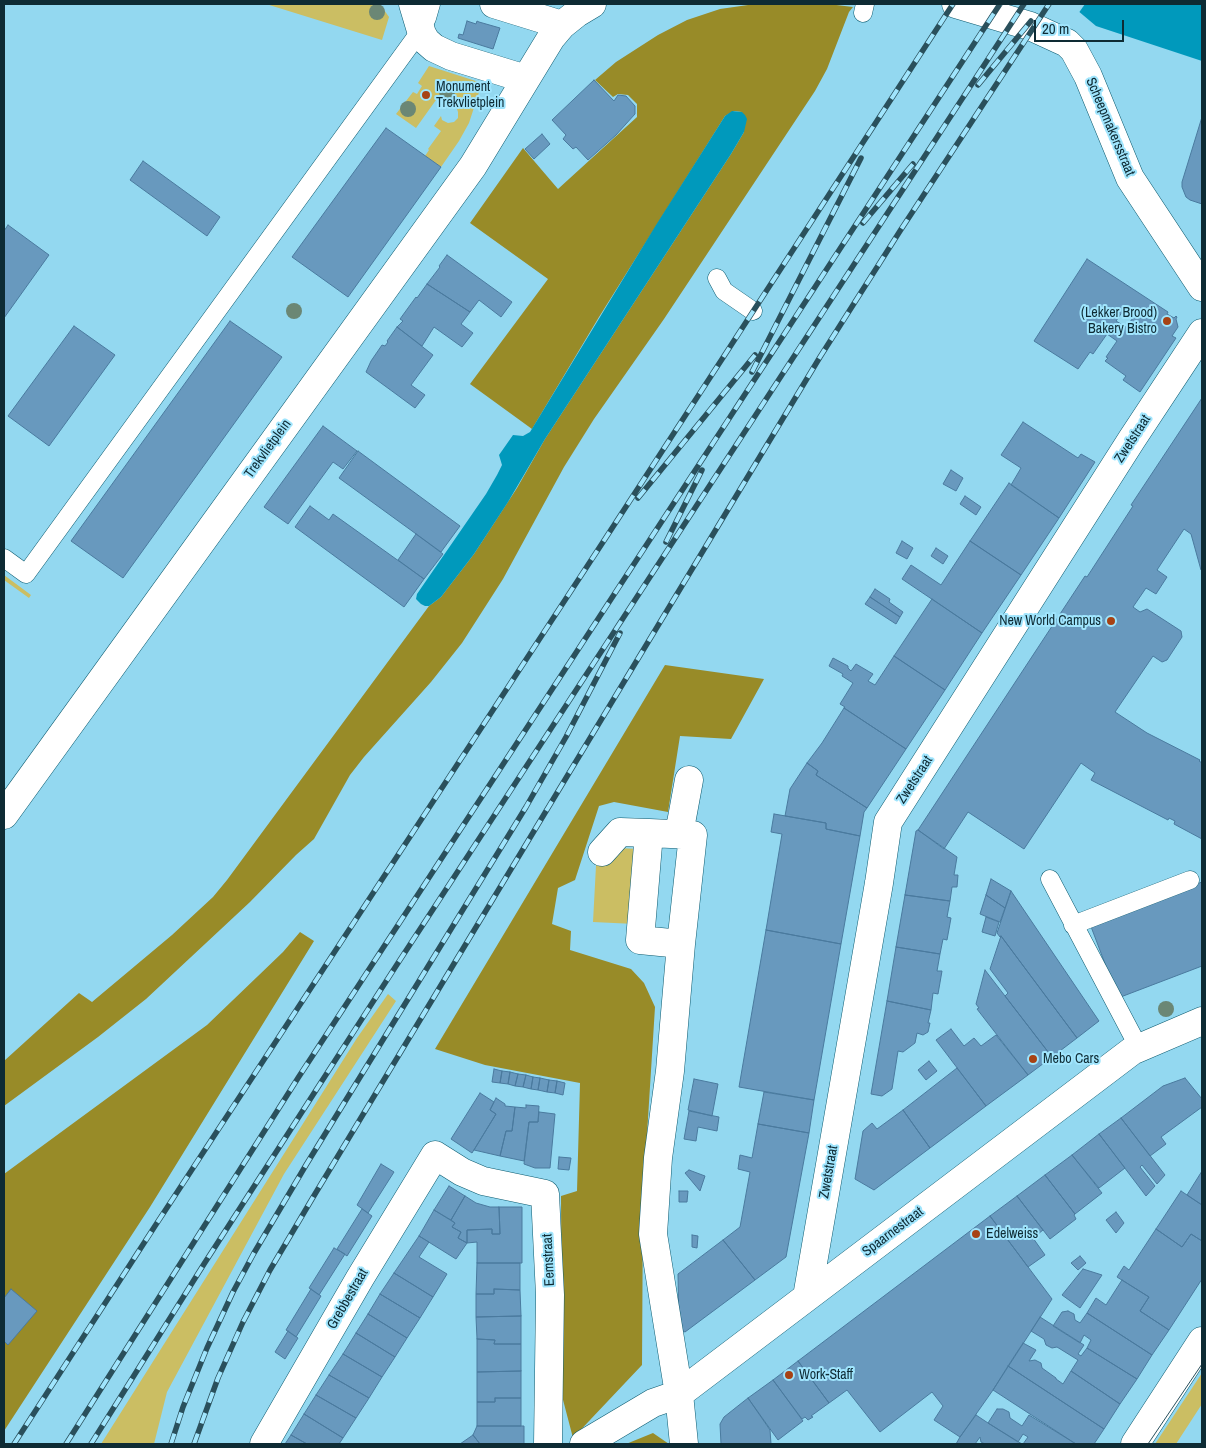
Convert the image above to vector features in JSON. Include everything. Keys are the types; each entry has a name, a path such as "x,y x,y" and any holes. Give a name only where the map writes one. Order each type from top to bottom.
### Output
{"street":[{"path":"413,4 426,41 439,51 526,79"},
{"path":"494,4 562,25"},
{"name":"Trekvlietplein","path":"4,815 473,166 551,38 562,25 592,4"},
{"name":"Scheepmakersstraat","path":"956,4 1030,26 1067,44 1077,54 1130,178 1202,287"},
{"name":"Zwetstraat","path":"807,1297 880,883 888,822 1132,439 1202,333"},
{"path":"679,834 690,780"},
{"path":"602,852 620,832 693,835 670,1071 658,1158 653,1234 679,1394 684,1444"},
{"path":"649,833 640,940 681,944"},
{"name":"Spaarnestraat","path":"584,1444 653,1403 679,1394 1132,1051 1202,1021"},
{"name":"Grebbestraat","path":"264,1444 360,1278 435,1155"},
{"name":"Eemstraat","path":"435,1155 462,1172 483,1181 545,1194 550,1295 548,1444"},
{"path":"1134,1444 1202,1341"}],"lane":[{"path":"4,558 26,574 421,30 431,4"},
{"path":"717,278 724,290 753,311"},
{"path":"1050,880 1139,1048"},
{"path":"1073,925 1190,880"}],"shaded area":[{"path":"266,4 375,4 382,7 389,17 382,40"},
{"path":"755,4 828,4 853,7 849,12 827,69 815,91 664,319 594,419 564,467 503,579 462,643 431,682 350,775 314,839 146,999 4,1106 4,1061 79,993 92,1002 172,935 213,897 429,606 441,597 474,554 517,488 545,439 731,154 744,132 742,112 734,111 725,116 599,317 532,429 470,384 548,279 470,223 523,148 558,189 637,117 637,104 628,95 618,94 613,97 595,80 616,62 658,35 687,20 720,9"},
{"path":"429,66 482,83 469,123 441,167 425,156 441,131 434,126 441,116 442,120 448,123 454,122 458,118 457,109 452,105 448,94 441,93 416,128 396,114 413,92 417,94 422,86 418,83"},
{"path":"4,575 31,595 29,598 4,580"},
{"path":"665,665 764,679 731,739 680,736 668,812 614,802 599,806 575,880 558,888 552,924 571,931 570,950 631,969 644,983 655,1007 643,1198 642,1365 573,1438 562,1396 561,1196 577,1191 580,1083 485,1065 435,1049"},
{"path":"597,847 638,849 635,924 593,922"},
{"path":"300,932 314,941 150,1207 4,1431 4,1174 207,1025 283,952"},
{"path":"388,994 396,1001 284,1174 167,1392 154,1444 101,1444 357,1038"},
{"path":"1202,1373 1202,1404 1176,1444 1155,1444"},
{"path":"653,1433 669,1444 626,1444"}],"water":[{"path":"1054,4 1202,4 1202,61 1096,26 1077,10"},
{"path":"732,111 742,112 747,119 744,132 731,154 545,439 508,502 474,554 441,597 429,606 421,604 416,599 417,594 486,494 502,465 499,455 513,435 523,436 530,432 656,225 725,116"}],"pier":[{"path":"1052,4 1085,4 1078,14"}],"building":[{"path":"467,21 476,24 477,21 500,28 493,49 458,38 459,34 463,35"},
{"path":"594,80 614,101 618,95 626,96 635,106 635,114 616,135 588,160 576,147 573,149 563,139 566,135 552,120"},
{"path":"1202,117 1202,204 1186,197 1182,182"},
{"path":"386,128 441,167 348,297 292,257"},
{"path":"542,134 550,144 534,159 525,149"},
{"path":"143,161 220,217 207,236 130,180"},
{"path":"8,225 49,255 4,318 4,231"},
{"path":"447,255 512,302 501,317 479,300 470,312 427,284"},
{"path":"1087,259 1168,312 1167,314 1174,318 1177,317 1178,327 1172,336 1176,338 1140,392 1123,380 1126,376 1105,361 1117,341 1107,334 1093,354 1090,352 1078,369 1034,341","holes":["1123,311 1133,318 1126,327 1116,321"]},
{"path":"427,284 470,312 461,324 473,333 462,347 434,327 422,346 397,327 403,321 400,319"},
{"path":"230,321 282,357 123,578 71,541"},
{"path":"74,326 115,355 49,446 8,416"},
{"path":"397,327 433,355 411,385 425,395 415,408 366,372 382,345 385,346"},
{"name":"New World Campus","path":"1202,398 1202,569 1191,534 1184,529 1157,570 1167,577 1156,594 1146,588 1133,607 1140,612 1147,609 1181,631 1182,637 1167,660 1162,662 1153,656 1115,712 1147,733 1200,760 1202,763 1202,839 1174,824 1175,821 1169,818 1168,820 1091,780 1095,773 1081,763 1024,849 968,812 944,849 918,830 1085,576 1087,577 1133,506 1131,505"},
{"path":"1023,422 1078,458 1081,454 1095,462 1059,518 1011,485 1021,468 1001,455"},
{"path":"323,426 357,451 343,469 333,462 288,524 264,507"},
{"path":"358,451 460,526 441,552 339,478"},
{"path":"951,470 963,478 956,491 943,484"},
{"path":"1009,483 1059,518 1021,575 970,541"},
{"path":"965,496 981,507 976,515 960,504"},
{"path":"310,506 329,520 333,514 424,579 404,607 295,527"},
{"path":"416,534 443,554 424,579 398,560"},
{"path":"902,541 913,548 907,559 896,553"},
{"path":"970,541 1021,575 982,633 902,579 911,565 941,585"},
{"path":"936,548 948,556 943,564 931,556"},
{"path":"875,589 890,599 889,602 903,612 900,617 870,597"},
{"path":"870,597 900,617 896,624 865,604"},
{"path":"932,599 982,633 945,690 894,656"},
{"path":"894,656 945,690 906,749 840,704 853,683 842,676 843,674 829,666 833,658 848,666 851,671 856,664 873,674 868,681 875,685"},
{"path":"844,708 906,749 867,808 816,775 818,771 807,763"},
{"path":"807,763 818,771 816,775 867,808 864,812 860,836 826,829 826,823 785,816 790,789"},
{"path":"774,814 826,823 826,829 860,836 841,944 766,930 782,834 771,832"},
{"path":"918,830 957,857 954,875 958,875 957,887 952,887 950,901 905,895 916,831"},
{"path":"991,879 1011,891 1005,908 986,895"},
{"path":"1202,882 1202,966 1118,998 1090,924"},
{"path":"1011,891 1099,1021 1077,1038 997,933"},
{"path":"905,895 950,901 947,917 951,918 947,940 943,939 940,954 896,947"},
{"path":"986,895 1005,908 1000,922 980,914"},
{"path":"986,917 999,922 995,936 982,932"},
{"path":"766,930 841,944 814,1100 739,1087"},
{"path":"1001,936 1077,1038 1052,1057 1005,996 1008,993 990,969"},
{"path":"896,947 940,954 937,971 942,971 938,994 933,993 931,1010 887,1001"},
{"path":"985,970 1052,1057 1028,1075 977,1009 979,1008 976,1004"},
{"path":"887,1001 931,1010 928,1032 923,1035 917,1033 915,1043 903,1052 898,1051 892,1089 882,1096 871,1094"},
{"path":"951,1029 964,1046 974,1038 981,1046 996,1035 1028,1075 986,1106 936,1040"},
{"path":"929,1061 937,1071 926,1080 918,1070"},
{"path":"957,1068 986,1106 930,1148 903,1110"},
{"path":"494,1069 502,1071 500,1083 492,1082"},
{"path":"502,1071 510,1072 508,1084 500,1083"},
{"path":"510,1072 518,1074 515,1086 508,1084"},
{"path":"518,1074 526,1075 523,1087 515,1086"},
{"path":"526,1075 533,1077 531,1089 523,1087"},
{"path":"533,1077 540,1078 538,1090 531,1089"},
{"path":"540,1078 549,1080 547,1092 538,1090"},
{"path":"1185,1078 1202,1099 1202,1107 1161,1137 1166,1144 1150,1156 1121,1118 1163,1086"},
{"path":"694,1079 718,1084 712,1116 688,1110"},
{"path":"549,1080 557,1081 555,1093 547,1092"},
{"path":"557,1081 565,1083 563,1095 555,1093"},
{"path":"764,1092 814,1100 809,1133 758,1124"},
{"path":"480,1093 494,1102 490,1110 496,1114 472,1153 451,1139"},
{"path":"496,1098 505,1106 515,1107 512,1131 506,1131 500,1156 474,1150 496,1114 490,1110"},
{"path":"526,1105 539,1106 538,1122 529,1122 524,1161 500,1156 506,1131 512,1131 515,1107 526,1108"},
{"path":"903,1110 930,1148 874,1190 855,1179 863,1131 872,1123 877,1129"},
{"path":"689,1111 719,1117 717,1131 698,1127 696,1141 684,1139"},
{"path":"539,1112 555,1114 550,1168 535,1168 524,1164 529,1122 538,1122"},
{"path":"1121,1118 1165,1175 1157,1184 1142,1165 1140,1167 1155,1186 1146,1196 1099,1134"},
{"path":"758,1124 809,1133 786,1257 755,1280 723,1240 740,1227 750,1172 738,1169 740,1155 752,1158"},
{"path":"1099,1134 1125,1168 1099,1188 1072,1155"},
{"path":"1072,1155 1102,1193 1075,1214 1045,1175"},
{"path":"559,1157 571,1158 569,1170 558,1169"},
{"path":"381,1164 394,1172 368,1213 357,1205"},
{"path":"689,1170 705,1176 700,1191 685,1173"},
{"path":"1202,1171 1202,1205 1187,1195"},
{"path":"1045,1175 1075,1214 1076,1219 1050,1239 1017,1196"},
{"path":"449,1186 465,1196 451,1220 434,1210"},
{"path":"679,1191 688,1191 687,1202 679,1202"},
{"path":"1181,1191 1202,1205 1202,1241 1191,1234 1182,1247 1156,1229"},
{"path":"465,1196 476,1203 490,1207 499,1207 500,1234 492,1234 492,1229 467,1230 467,1243 458,1238 461,1232 452,1227 455,1223 451,1220"},
{"path":"1017,1196 1043,1230 1033,1238 1045,1255 1028,1267 990,1216"},
{"path":"499,1207 522,1207 522,1263 477,1263 477,1242 467,1243 467,1230 492,1229 492,1234 500,1234"},
{"path":"362,1209 372,1216 347,1256 337,1249"},
{"path":"434,1210 455,1223 452,1227 461,1232 458,1238 467,1243 456,1259 419,1236"},
{"path":"1116,1212 1124,1223 1116,1233 1106,1220"},
{"path":"990,1216 1052,1299 960,1437 934,1420 943,1406 932,1392 880,1432 847,1390 829,1403 798,1361"},
{"path":"1156,1229 1182,1247 1191,1234 1202,1241 1202,1279 1169,1330 1140,1311 1149,1297 1117,1277 1124,1266 1129,1270"},
{"path":"692,1235 698,1236 697,1248 692,1247"},
{"path":"419,1236 429,1242 419,1257 447,1274 433,1297 394,1273"},
{"path":"723,1240 755,1280 685,1332 679,1329 678,1274"},
{"path":"334,1248 345,1254 319,1295 309,1288"},
{"path":"1080,1256 1086,1263 1078,1270 1071,1263"},
{"path":"477,1263 520,1263 520,1290 494,1289 494,1294 476,1294"},
{"path":"1083,1269 1102,1275 1080,1308 1062,1295"},
{"path":"394,1273 433,1297 420,1318 380,1294"},
{"path":"1122,1280 1149,1297 1140,1311 1169,1330 1152,1355 1087,1313 1096,1298 1106,1305"},
{"path":"11,1289 37,1311 8,1345 4,1341 4,1298"},
{"path":"311,1289 321,1296 296,1337 286,1330"},
{"path":"494,1289 520,1290 521,1316 476,1317 476,1294 494,1294"},
{"path":"380,1294 420,1318 407,1338 368,1314"},
{"path":"1068,1311 1074,1314 1075,1320 1080,1323 1087,1313 1152,1355 1137,1379 1087,1348 1091,1340 1084,1335 1080,1343 1053,1326 1062,1312"},
{"path":"368,1314 407,1338 395,1357 356,1333"},
{"path":"521,1316 521,1344 494,1344 495,1340 477,1339 476,1317"},
{"path":"1040,1317 1084,1345 1078,1354 1081,1356 1087,1348 1137,1379 1120,1404 1071,1371 1078,1360 1057,1347 1052,1348 1046,1345 1044,1339 1031,1331"},
{"path":"288,1331 298,1338 285,1359 275,1352"},
{"path":"356,1333 395,1357 382,1377 343,1354"},
{"path":"477,1339 495,1340 494,1344 521,1344 521,1371 477,1372"},
{"path":"1023,1343 1036,1350 1029,1361 1035,1360 1041,1363 1042,1368 1063,1384 1071,1371 1120,1404 1104,1429 1008,1366"},
{"path":"343,1354 382,1377 369,1398 329,1375"},
{"path":"798,1361 829,1403 808,1420 805,1417 802,1419 773,1380"},
{"path":"1008,1366 1104,1429 1094,1444 1076,1444 993,1390"},
{"path":"521,1371 521,1398 495,1398 495,1402 477,1402 477,1372"},
{"path":"329,1375 369,1398 356,1418 316,1395"},
{"path":"773,1380 803,1421 778,1440 748,1398"},
{"path":"316,1395 356,1418 343,1438 304,1414"},
{"path":"495,1398 521,1398 521,1426 477,1426 477,1402 495,1402"},
{"path":"748,1398 770,1430 771,1444 721,1444 720,1424 724,1417"},
{"path":"997,1409 1009,1412 1010,1418 1022,1426 1029,1415 1076,1444 1023,1444 1028,1437 1023,1434 1018,1442 988,1423"},
{"path":"304,1414 343,1438 339,1444 307,1444 291,1435"},
{"path":"976,1415 1022,1444 985,1444 981,1442 980,1437 975,1444 956,1444"},
{"path":"477,1426 524,1426 524,1444 480,1444 473,1435"},
{"path":"291,1435 307,1444 285,1444"},
{"path":"473,1435 480,1444 460,1444"}],"tram line":[{"path":"1148,1444 1202,1364"}],"railway":[{"path":"14,1444 953,4"},
{"path":"66,1444 298,1078 1000,4"},
{"path":"91,1444 204,1264 396,966 1024,4"},
{"path":"194,1444 218,1378 243,1322 270,1270 312,1199 820,357 1049,4"},
{"path":"978,85 1031,21"},
{"path":"752,372 861,158"},
{"path":"863,223 913,164"},
{"path":"638,498 755,355"},
{"path":"666,542 702,470"},
{"path":"171,1444 183,1407 207,1348 233,1292 254,1253 526,807 566,737 620,633"}],"place":[{"name":"Monument Trekvlietplein","path":"426,95"},
{"name":"(Lekker Brood) Bakery Bistro","path":"1167,321"},
{"name":"New World Campus","path":"1111,621"},
{"name":"Mebo Cars","path":"1033,1059"},
{"name":"Edelweiss","path":"976,1234"},
{"name":"Work-Staff","path":"789,1375"}]}
